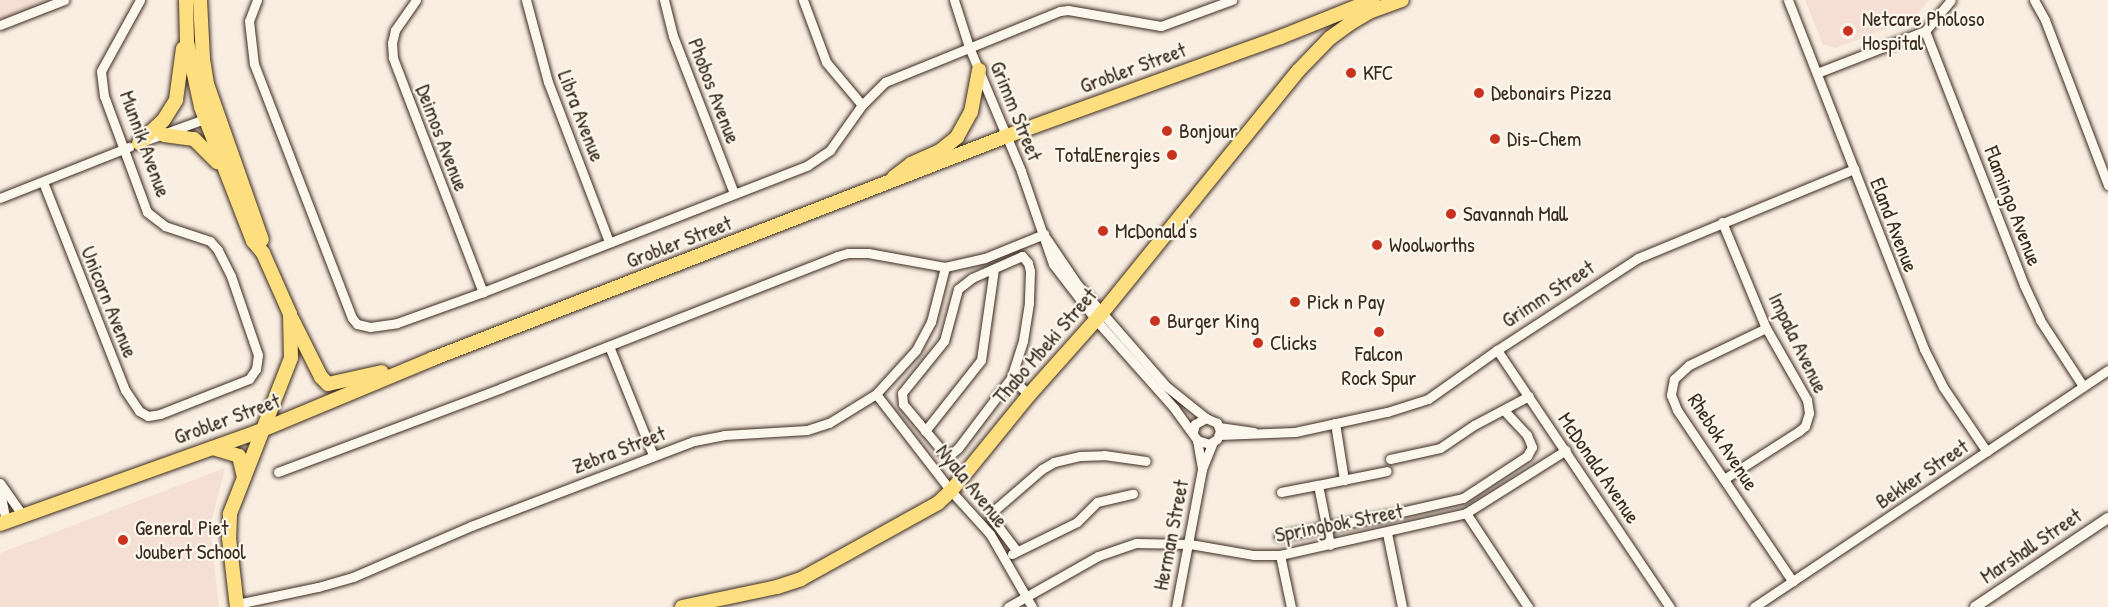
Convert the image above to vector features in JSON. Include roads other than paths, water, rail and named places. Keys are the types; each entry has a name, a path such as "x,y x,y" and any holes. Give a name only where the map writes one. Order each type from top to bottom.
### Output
{"main road":[{"path":"186,0 189,62 211,117 239,171 262,241 263,253"},
{"path":"200,0 202,58 211,117 227,176 254,241 263,253 321,377 328,384 375,375 406,363 432,359"},
{"path":"1371,6 1393,0"},
{"name":"Grobler Street","path":"3,523 263,430 432,359 1007,136 1281,37 1371,6 1401,0"},
{"name":"Thabo Mbeki Street","path":"691,606 777,587 801,579 923,513 951,491 1029,395 1099,317 1298,70 1329,38 1371,6"},
{"path":"139,142 163,121 176,100 186,23"},
{"path":"883,186 900,171 940,152 957,137 970,112 979,70"},
{"path":"164,135 186,136 200,143 227,176"},
{"path":"237,606 228,525 234,502 244,482 291,358 290,314"},
{"path":"213,447 239,456 243,463 244,482"}],"street":[{"path":"0,25 64,0"},
{"name":"Munnik Avenue","path":"140,0 108,55 100,76 104,96 151,218 165,226 205,238 218,250 235,286 258,354 257,365 249,379 160,414"},
{"name":"Grobler Street","path":"257,0 249,21 254,64 352,318 361,326 383,326 483,292 808,165 824,155 862,105 885,82 1060,11 1068,10 1161,26 1232,0"},
{"name":"Deimos Avenue","path":"416,0 395,30 392,43 393,58 483,292"},
{"name":"Libra Avenue","path":"526,0 548,82 609,242"},
{"name":"Phobos Avenue","path":"664,0 673,36 734,193"},
{"path":"802,0 826,62 862,105"},
{"name":"Grimm Street","path":"954,0 969,47 1007,136 1044,235 1099,317 1195,436"},
{"name":"Eland Avenue","path":"1788,0 1924,349 1943,387 1987,452"},
{"path":"1817,74 1925,31 1951,0"},
{"path":"2034,0 2045,20 2108,185"},
{"name":"Flamingo Avenue","path":"1925,31 2024,285 2040,320 2083,386"},
{"path":"0,198 139,142 211,117"},
{"name":"Grimm Street","path":"1217,435 1294,432 1387,412 1428,399 1497,350 1638,258 1854,169"},
{"name":"Unicorn Avenue","path":"43,182 125,390 143,415 160,414"},
{"name":"Impala Avenue","path":"1722,222 1766,328 1807,400 1808,419 1799,431 1724,479"},
{"path":"278,472 848,253 868,253 945,267 985,258 1044,235"},
{"path":"1022,256 1028,263 1030,272 1026,328 1011,378 985,415 951,454 940,450 902,402 902,393 944,341 958,289 972,278 1022,256"},
{"name":"Zebra Street","path":"237,606 353,577 471,526 653,455 709,437 818,427 840,417 876,394 907,361 925,336 931,322 945,267"},
{"path":"924,431 981,360 994,269"},
{"name":"Grimm Street","path":"1099,317 1166,386 1206,418"},
{"name":"Rhebok Avenue","path":"1766,328 1689,365 1680,372 1671,387 1671,395 1677,410 1793,582"},
{"path":"609,346 653,455"},
{"name":"McDonald Avenue","path":"1497,350 1670,607"},
{"name":"Bekker Street","path":"1754,607 2108,370"},
{"path":"1011,378 1029,395"},
{"name":"Nyala Avenue","path":"876,394 951,491 990,534 1032,607"},
{"path":"1390,459 1440,448 1474,425 1529,396"},
{"path":"1279,536 1463,498 1527,456 1532,447 1527,435 1504,410"},
{"path":"1206,418 1214,420 1217,435 1205,444 1195,436 1195,424 1206,418"},
{"path":"1335,423 1344,480"},
{"name":"Herman Street","path":"1176,607 1190,544 1202,469 1217,435"},
{"name":"Herman Street","path":"1195,436 1202,469"},
{"name":"Springbok Street","path":"1008,607 1115,548 1142,542 1190,544 1254,555 1280,555 1388,533 1466,513 1566,450"},
{"path":"1016,550 991,513 1042,469 1060,460 1080,456 1104,455 1146,461"},
{"path":"1281,492 1386,471"},
{"path":"0,483 22,516"},
{"path":"1318,485 1330,545"},
{"path":"0,491 3,523"},
{"path":"1005,559 1016,550 1077,522 1097,502 1133,494"},
{"path":"1466,513 1528,607"},
{"name":"Marshall Street","path":"1975,607 2108,518"},
{"path":"1388,533 1402,607"},
{"path":"1280,555 1291,607"}],"place":[{"name":"Netcare Pholoso Hospital","path":"1848,31"},
{"name":"KFC","path":"1351,73"},
{"name":"Debonairs Pizza","path":"1479,93"},
{"name":"Bonjour","path":"1167,131"},
{"name":"Dis-Chem","path":"1495,139"},
{"name":"TotalEnergies","path":"1172,155"},
{"name":"Savannah Mall","path":"1451,214"},
{"name":"McDonald's","path":"1103,231"},
{"name":"Woolworths","path":"1377,245"},
{"name":"Pick n Pay","path":"1295,302"},
{"name":"Burger King","path":"1155,321"},
{"name":"Falcon Rock Spur","path":"1379,332"},
{"name":"Clicks","path":"1258,343"},
{"name":"General Piet Joubert School","path":"123,540"}]}
